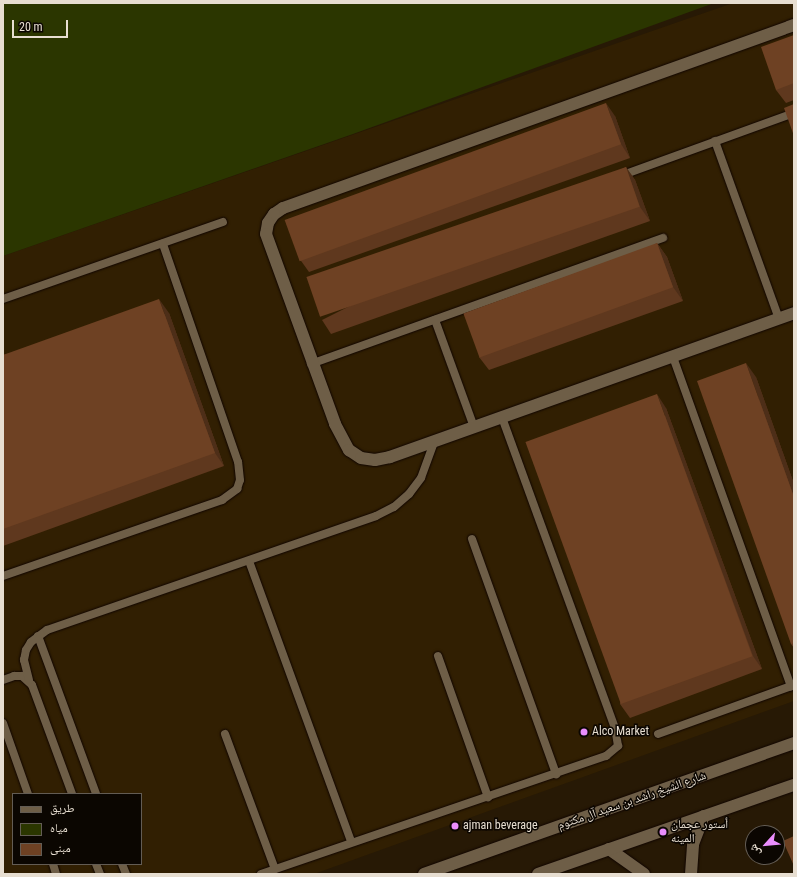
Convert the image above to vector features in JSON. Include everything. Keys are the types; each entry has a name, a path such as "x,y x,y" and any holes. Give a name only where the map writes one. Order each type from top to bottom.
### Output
{"street":[{"path":"794,25 283,208 274,214 268,223 266,234 268,245 311,364 335,424 349,450 361,458 376,460 434,442 794,313"},
{"name":"شارع الشيخ راشد بن سعيد آل مكتوم","path":"424,874 794,743"},
{"path":"538,874 794,785"},
{"path":"691,874 693,844 704,816"},
{"path":"609,849 644,874"}],"lane":[{"path":"610,179 794,113"},
{"path":"715,141 779,318"},
{"path":"3,299 223,222"},
{"path":"311,364 663,238"},
{"path":"3,576 222,500 237,488 240,480 238,462 163,244"},
{"path":"435,320 474,427"},
{"path":"658,734 793,686 673,357"},
{"path":"261,874 351,842 556,774 614,752 618,746 615,728 502,417"},
{"path":"72,793 35,691 29,680 24,660 31,642 47,630 376,516 394,507 409,494 421,478 434,442"},
{"path":"472,539 556,774"},
{"path":"249,560 351,842"},
{"path":"38,636 96,793"},
{"path":"438,656 488,797"},
{"path":"3,680 14,676 29,680"},
{"path":"3,723 28,793"},
{"path":"225,734 275,869"}],"shaded area":[{"path":"733,3 794,3 794,701 314,874 3,874 3,256"}],"water":[{"path":"3,3 714,3 353,134 3,256"}],"building":[{"path":"794,35 794,83 776,90 761,47"},
{"path":"606,103 621,144 300,261 285,220"},
{"path":"794,104 794,136 784,108"},
{"path":"626,167 640,207 320,317 306,277"},
{"path":"657,243 673,287 479,358 463,313"},
{"path":"159,299 215,453 3,529 3,355"},
{"path":"746,363 794,497 794,643 791,644 697,381"},
{"path":"657,394 752,656 621,704 525,442"},
{"path":"794,836 794,866 785,846 785,840"}],"place":[{"name":"Alco Market","path":"584,732"},
{"name":"ajman beverage","path":"455,826"},
{"name":"أستور عجمان المينه","path":"663,832"}]}
